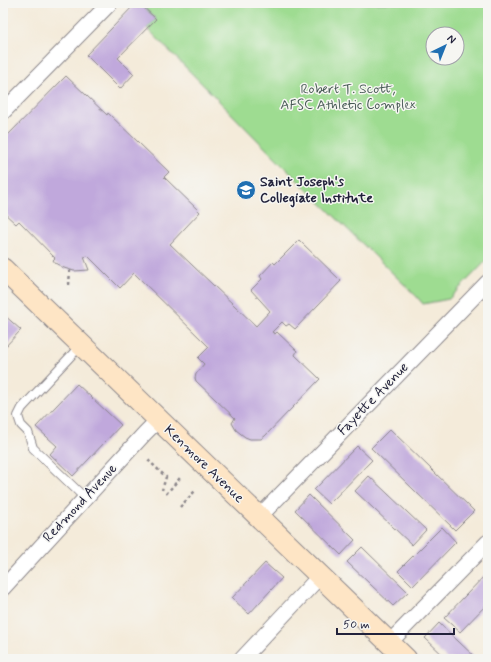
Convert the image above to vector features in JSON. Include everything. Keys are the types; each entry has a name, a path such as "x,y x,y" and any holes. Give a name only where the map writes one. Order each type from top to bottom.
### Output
{"main road":[{"name":"Kenmore Avenue","path":"3,269 406,659"}],"street":[{"path":"3,112 110,3"},
{"name":"Fayette Avenue","path":"259,517 488,282"},
{"name":"Redmond Avenue","path":"3,588 158,420"},
{"path":"389,643 488,542"},
{"path":"242,659 320,576"}],"lane":[{"path":"81,345 22,408 18,416 20,425 28,432 33,448 85,498"}],"path":[{"path":"69,285 70,270"},
{"path":"148,460 166,477 162,490"},
{"path":"166,494 180,478"},
{"path":"180,507 195,491"}],"green space":[{"name":"Robert T. Scott, AFSC Athletic Complex","path":"139,3 488,3 488,259 449,299 423,304 284,167 147,28 156,19"}],"building":[{"path":"136,3 139,3 156,19 118,58 134,74 120,89 86,55"},
{"name":"Saint Joseph's Collegiate Institute","path":"66,76 107,115 108,113 169,172 164,177 200,212 170,244 256,326 270,311 251,290 262,279 260,276 273,262 275,264 299,240 341,281 295,329 289,324 286,326 282,322 272,332 275,334 277,332 297,351 295,355 320,379 261,439 250,439 236,430 232,423 235,418 196,381 196,374 204,364 198,358 209,347 134,273 120,288 88,256 84,257 89,270 74,271 64,268 55,263 53,260 55,258 19,221 16,224 3,212 3,146 8,141 5,138"},
{"path":"3,314 21,330 3,349"},
{"path":"77,384 121,425 73,476 50,454 57,446 36,427"},
{"path":"390,429 474,511 455,530 371,448"},
{"path":"357,446 372,460 329,504 314,490"},
{"path":"369,476 426,530 412,545 355,491"},
{"path":"309,495 355,540 341,555 295,510"},
{"path":"442,527 456,542 413,586 398,571"},
{"path":"362,547 408,592 393,606 347,562"},
{"path":"265,563 282,578 249,614 232,598"},
{"path":"487,573 488,603 460,632 444,618"},
{"path":"439,623 477,659 447,659 425,638"}],"place":[{"name":"Saint Joseph's Collegiate Institute","path":"246,190"}]}
